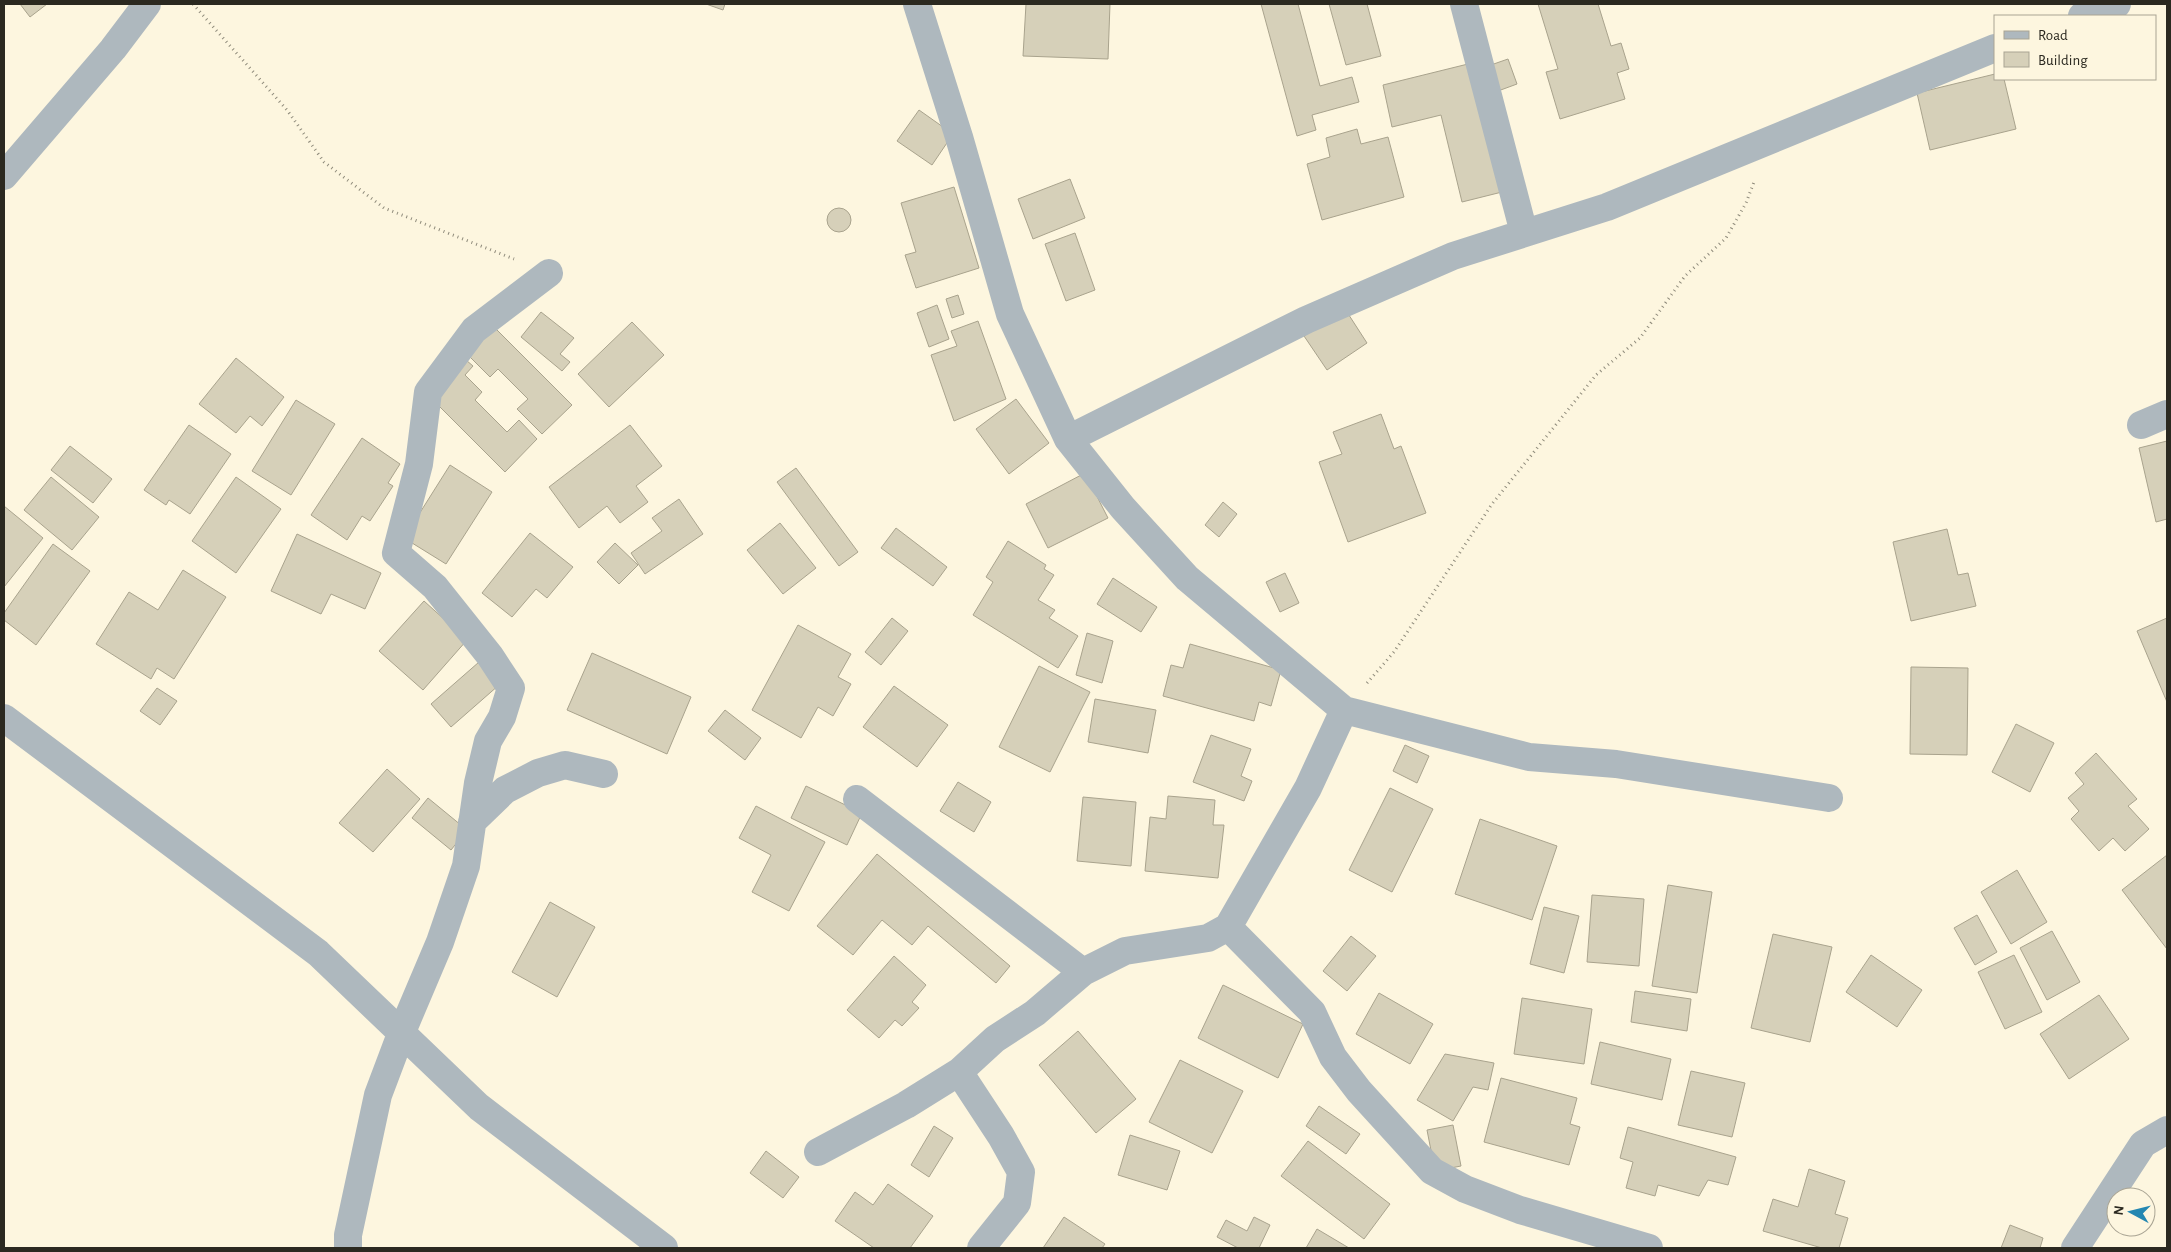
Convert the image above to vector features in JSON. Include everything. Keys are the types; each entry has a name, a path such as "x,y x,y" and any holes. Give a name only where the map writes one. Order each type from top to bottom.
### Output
{"street":[{"path":"4,176 113,49 147,4"},
{"path":"917,4 959,137 1010,314 1068,439 1123,508 1187,578 1344,710 1529,757 1616,764 1828,798"},
{"path":"1464,4 1524,233"},
{"path":"2085,15 2117,4"},
{"path":"1068,439 1306,320 1453,256 1607,207 1994,48"},
{"path":"348,1248 348,1235 378,1095 401,1034 440,942 466,866 472,822 488,742 502,717 511,688 490,656 435,587 396,553 419,464 428,392 474,330 549,273"},
{"path":"2141,425 2167,414"},
{"path":"818,1152 906,1106 959,1072 995,1040 1035,1013 1083,972 1125,951 1208,938 1228,927 1308,788 1344,710"},
{"path":"4,718 318,953 479,1107 664,1248"},
{"path":"472,822 505,790 538,773 565,765 604,774"},
{"path":"857,799 1083,972"},
{"path":"1228,927 1312,1012 1333,1058 1432,1171 1465,1188 1520,1210 1649,1248"},
{"path":"959,1072 1001,1136 1021,1172 1017,1203 981,1248"},
{"path":"2075,1248 2143,1144 2167,1130"}],"path":[{"path":"193,4 287,110 324,162 384,208 549,273"},
{"path":"1344,710 1394,652 1492,504 1590,382 1640,338 1685,276 1726,238 1746,203 1770,140"}],"building":[{"path":"20,4 47,4 30,17"},
{"path":"706,4 725,4 723,10"},
{"path":"1026,4 1110,4 1108,59 1023,56"},
{"path":"1261,4 1298,4 1320,86 1352,77 1359,102 1312,115 1316,130 1297,136"},
{"path":"1329,4 1367,4 1381,56 1346,65"},
{"path":"1538,4 1598,4 1611,46 1621,43 1629,69 1617,73 1625,99 1560,119 1546,72 1558,69"},
{"path":"1508,59 1517,84 1498,91 1488,66"},
{"path":"1472,63 1502,192 1462,202 1441,115 1392,127 1383,85"},
{"path":"1994,74 1994,80 2004,80 2016,129 1930,150 1917,93"},
{"path":"919,110 953,134 932,165 897,141"},
{"path":"1357,129 1361,144 1388,137 1404,197 1322,220 1307,164 1330,157 1326,138"},
{"path":"1070,179 1085,218 1033,239 1018,199"},
{"path":"954,187 979,268 916,288 905,255 916,252 901,203"},
{"path":"839,208 844,209 850,215 850,225 844,231 839,232 834,231 828,225 827,220 828,215 834,209"},
{"path":"1075,233 1095,290 1066,301 1045,244"},
{"path":"958,295 964,314 952,318 946,299"},
{"path":"937,305 949,339 929,347 917,313"},
{"path":"1345,309 1367,343 1327,370 1304,336"},
{"path":"541,312 574,338 560,354 570,362 562,371 521,337"},
{"path":"978,321 1006,399 954,421 931,355 957,346 951,331"},
{"path":"632,322 664,355 609,407 578,374"},
{"path":"493,326 572,405 542,434 517,409 528,399 498,369 490,377 466,353"},
{"path":"236,358 284,397 262,426 250,416 236,433 199,404"},
{"path":"466,360 473,366 465,375 482,392 475,400 507,432 519,420 537,439 505,472 430,397"},
{"path":"1016,399 1049,443 1009,474 976,429"},
{"path":"296,400 335,424 291,495 252,471"},
{"path":"1381,414 1394,449 1401,446 1426,513 1348,542 1319,462 1342,454 1333,432"},
{"path":"189,425 231,454 190,514 169,500 166,505 144,490"},
{"path":"630,425 662,466 636,486 648,502 620,523 607,506 579,528 549,487"},
{"path":"362,438 400,464 388,483 393,486 370,521 362,516 347,540 311,515"},
{"path":"2167,441 2167,519 2156,522 2139,448"},
{"path":"70,446 112,479 93,503 51,470"},
{"path":"450,465 492,492 446,564 404,538"},
{"path":"796,468 858,552 839,566 777,482"},
{"path":"1085,473 1108,518 1048,548 1026,504"},
{"path":"51,477 99,517 72,550 24,510"},
{"path":"236,477 281,509 236,573 192,541"},
{"path":"679,499 703,534 645,574 631,553 662,531 652,518"},
{"path":"1223,502 1237,514 1219,537 1205,525"},
{"path":"4,506 43,538 4,587"},
{"path":"780,523 816,568 783,594 747,550"},
{"path":"896,528 947,567 933,586 881,548"},
{"path":"1947,529 1958,575 1968,573 1976,606 1911,621 1893,542"},
{"path":"530,533 573,567 547,598 536,589 512,617 482,593"},
{"path":"297,534 381,573 365,609 331,594 321,614 271,591"},
{"path":"1008,541 1046,565 1044,569 1054,575 1038,600 1055,610 1049,618 1078,636 1058,668 973,615 993,582 986,577"},
{"path":"615,543 638,565 619,584 597,562"},
{"path":"53,544 90,571 36,645 4,620 4,613"},
{"path":"183,570 226,597 174,679 157,668 151,679 96,644 129,592 158,610"},
{"path":"1285,573 1299,603 1280,612 1266,582"},
{"path":"1113,578 1157,607 1141,632 1097,604"},
{"path":"424,601 467,640 423,690 379,651"},
{"path":"892,618 908,631 881,665 865,652"},
{"path":"2167,618 2167,702 2137,631"},
{"path":"798,625 851,654 838,677 851,684 833,716 818,707 801,738 752,710"},
{"path":"1087,633 1113,641 1102,683 1076,675"},
{"path":"1190,644 1281,670 1271,706 1259,702 1254,721 1163,696 1171,665 1183,668"},
{"path":"592,653 691,697 667,754 567,710"},
{"path":"479,662 499,685 451,727 431,704"},
{"path":"1039,666 1090,692 1050,772 999,747"},
{"path":"1911,667 1968,668 1967,755 1910,754"},
{"path":"894,686 948,725 917,767 863,727"},
{"path":"157,688 177,701 160,725 140,711"},
{"path":"1095,699 1156,710 1148,753 1088,742"},
{"path":"725,710 761,738 745,760 708,731"},
{"path":"2016,724 2054,743 2030,792 1992,772"},
{"path":"1211,735 1251,749 1241,776 1252,781 1244,801 1193,782"},
{"path":"1405,745 1429,756 1417,783 1393,771"},
{"path":"2096,753 2137,799 2128,806 2149,829 2125,851 2113,838 2099,851 2071,819 2079,811 2068,798 2084,784 2075,773"},
{"path":"387,769 420,799 373,852 339,823"},
{"path":"958,782 991,802 974,832 940,811"},
{"path":"806,786 862,813 847,845 791,818"},
{"path":"1390,788 1433,809 1392,892 1349,870"},
{"path":"1168,796 1215,800 1213,825 1224,825 1218,878 1145,871 1150,817 1166,819"},
{"path":"1083,797 1136,802 1131,866 1077,861"},
{"path":"428,798 467,830 451,850 412,818"},
{"path":"756,806 825,842 789,911 752,892 771,855 739,838"},
{"path":"1480,819 1557,846 1532,920 1455,894"},
{"path":"877,854 1010,966 996,983 928,926 912,945 882,920 853,955 817,926"},
{"path":"2167,855 2167,949 2122,890"},
{"path":"2017,870 2047,922 2011,944 1981,892"},
{"path":"1668,885 1712,892 1697,993 1652,986"},
{"path":"1592,895 1644,899 1639,966 1587,962"},
{"path":"550,902 595,927 557,997 512,972"},
{"path":"1544,907 1579,916 1564,973 1530,964"},
{"path":"1977,915 1997,952 1975,965 1954,928"},
{"path":"2052,931 2080,982 2047,1000 2020,948"},
{"path":"1773,934 1832,947 1810,1042 1751,1028"},
{"path":"1351,936 1376,956 1347,991 1323,971"},
{"path":"1871,955 1922,990 1897,1027 1846,992"},
{"path":"2014,955 2042,1012 2005,1029 1978,972"},
{"path":"894,956 926,985 912,1002 919,1008 902,1026 895,1020 879,1038 847,1010"},
{"path":"1223,985 1303,1024 1278,1078 1198,1038"},
{"path":"1635,991 1691,999 1687,1031 1631,1022"},
{"path":"1379,993 1433,1024 1410,1064 1356,1034"},
{"path":"2099,995 2129,1039 2069,1079 2040,1034"},
{"path":"1522,998 1592,1009 1584,1064 1514,1054"},
{"path":"1078,1031 1136,1099 1096,1133 1039,1065"},
{"path":"1600,1042 1671,1059 1662,1100 1591,1084"},
{"path":"1445,1054 1494,1063 1488,1090 1473,1087 1453,1121 1417,1100"},
{"path":"1180,1060 1243,1091 1212,1153 1149,1122"},
{"path":"1691,1071 1745,1083 1732,1137 1678,1125"},
{"path":"1501,1078 1577,1098 1570,1124 1580,1127 1569,1165 1484,1142"},
{"path":"1319,1106 1360,1134 1346,1154 1306,1126"},
{"path":"1453,1125 1461,1166 1435,1171 1427,1130"},
{"path":"934,1126 953,1138 929,1177 911,1165"},
{"path":"1628,1127 1736,1157 1728,1185 1708,1180 1699,1196 1658,1185 1655,1196 1626,1188 1633,1162 1620,1158"},
{"path":"1130,1135 1180,1151 1167,1190 1118,1175"},
{"path":"1308,1141 1390,1204 1364,1239 1281,1176"},
{"path":"766,1151 799,1177 783,1198 750,1173"},
{"path":"1809,1169 1845,1181 1835,1214 1848,1218 1839,1248 1822,1248 1763,1231 1773,1199 1798,1207"},
{"path":"888,1184 933,1216 910,1248 874,1248 835,1221 855,1192 873,1205"},
{"path":"1064,1217 1105,1244 1102,1248 1043,1248"},
{"path":"1254,1217 1270,1225 1259,1248 1238,1248 1217,1237 1226,1220 1247,1231"},
{"path":"2010,1225 2043,1238 2040,1248 2001,1248"},
{"path":"1317,1229 1349,1248 1306,1248"}]}
